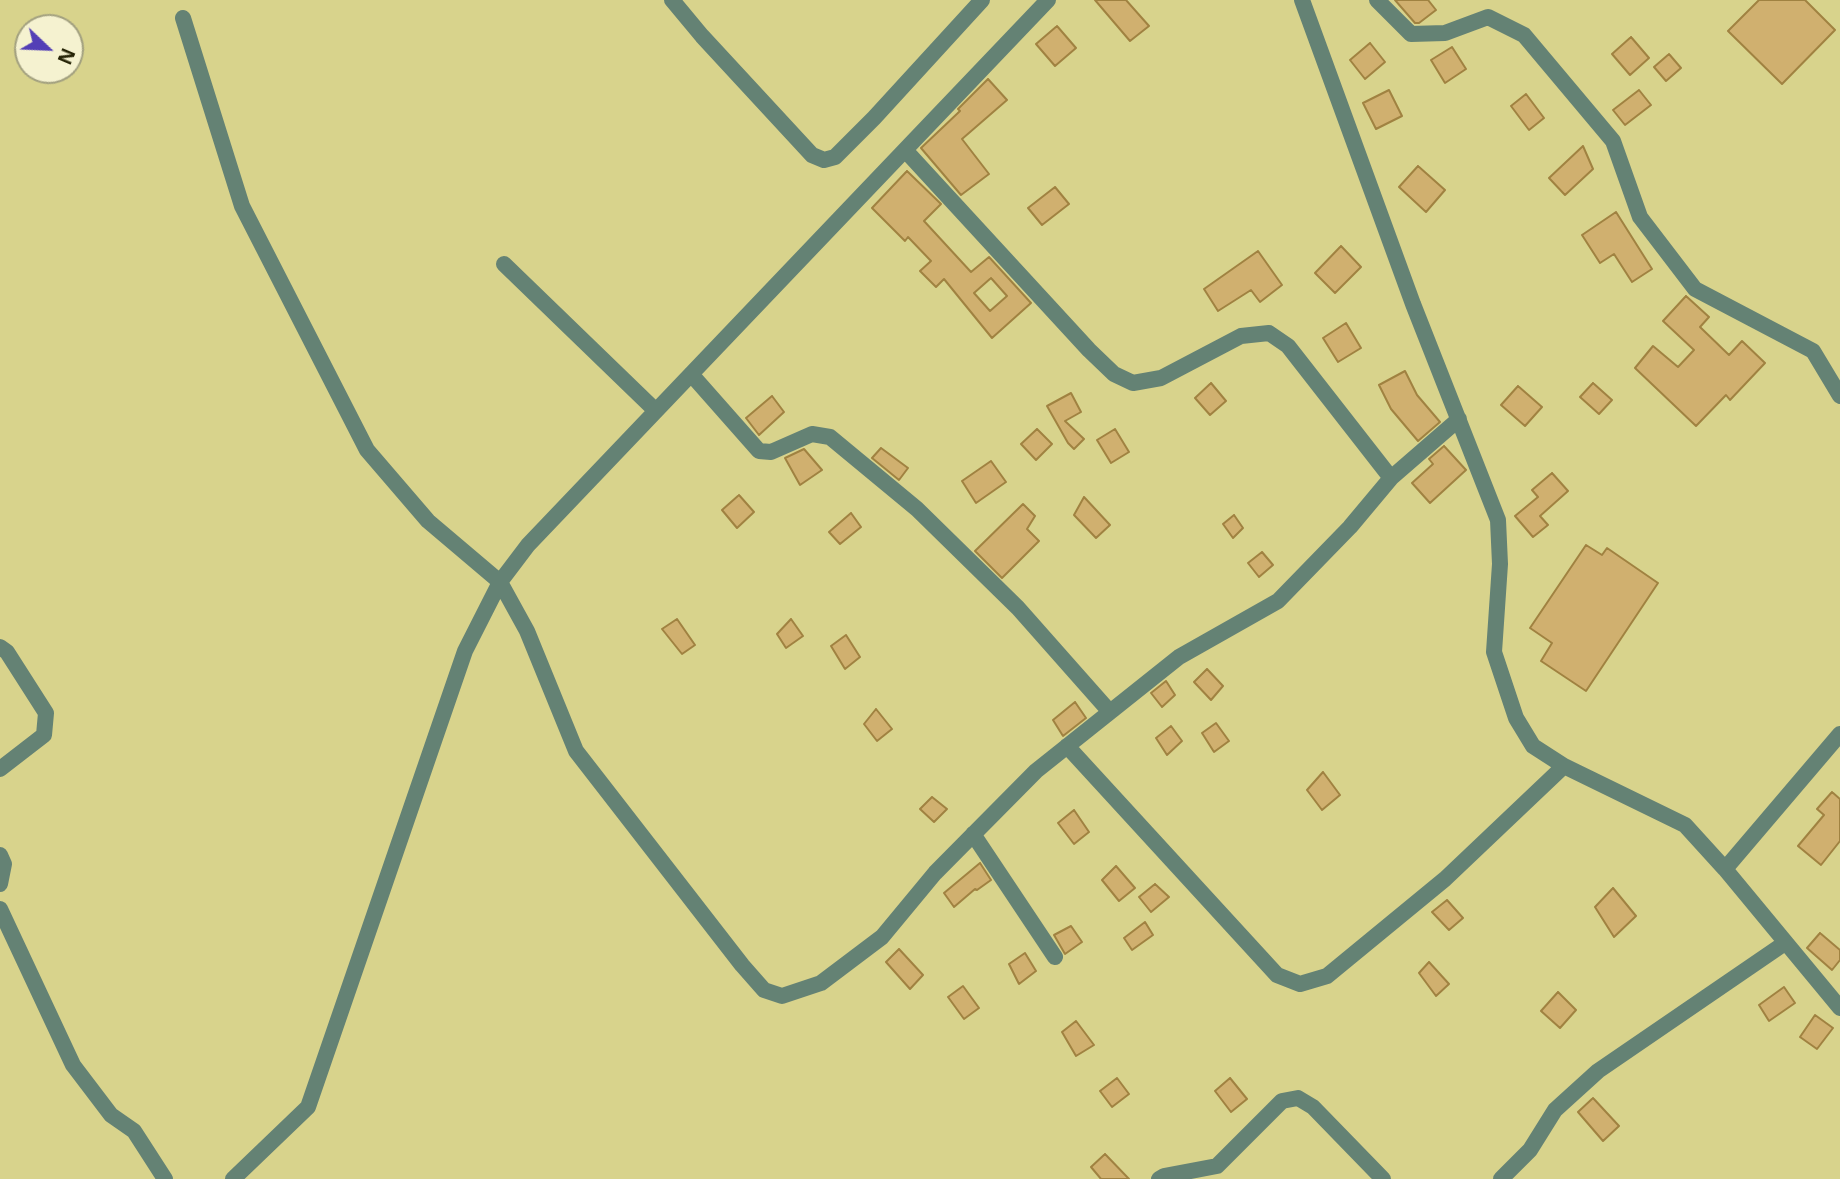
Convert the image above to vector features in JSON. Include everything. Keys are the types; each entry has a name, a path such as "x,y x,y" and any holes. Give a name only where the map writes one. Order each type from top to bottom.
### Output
{"street":[{"path":"672,0 812,155 824,160 835,157 874,118 982,0"},
{"path":"233,1179 308,1107 465,651 500,582 528,545 1048,0"},
{"path":"1302,0 1413,304 1498,520 1500,564 1494,652 1516,718 1534,746 1564,766 1685,825 1837,998"},
{"path":"1377,0 1411,34 1445,33 1488,17 1524,34 1613,141 1640,217 1695,289 1813,351 1840,396"},
{"path":"183,18 242,206 367,450 428,521 500,582 527,631 576,751 741,965 764,989 782,996 821,984 882,937 935,873 1036,771 1067,746 1179,657 1278,601 1350,527 1391,478 1459,419"},
{"path":"905,150 1114,374 1133,383 1161,378 1241,336 1269,334 1287,346 1391,478"},
{"path":"504,264 656,411"},
{"path":"691,374 760,451 771,452 812,435 830,437 916,509 1018,608 1110,712"},
{"path":"0,647 7,652 46,713 44,735 0,769"},
{"path":"1725,869 1840,734"},
{"path":"1067,746 1277,975 1300,984 1327,976 1434,888 1564,766"},
{"path":"973,834 1055,957"},
{"path":"0,855 4,864 0,884"},
{"path":"0,909 73,1065 111,1115 134,1131 165,1179"},
{"path":"1501,1179 1530,1150 1555,1110 1598,1071 1786,943"},
{"path":"1159,1179 1164,1175 1217,1166 1282,1101 1298,1098 1312,1107 1384,1179"}],"building":[{"path":"1095,0 1126,0 1149,26 1130,41"},
{"path":"1395,0 1428,0 1436,10 1419,23 1415,23"},
{"path":"1759,0 1805,0 1835,30 1782,84 1728,31"},
{"path":"1057,26 1076,48 1055,66 1036,44"},
{"path":"1631,37 1649,58 1630,75 1612,54"},
{"path":"1370,43 1385,62 1365,79 1350,60"},
{"path":"1452,47 1466,69 1445,83 1431,60"},
{"path":"1669,54 1681,68 1666,81 1654,67"},
{"path":"988,79 1007,100 962,139 989,174 961,195 921,148 960,111 958,109"},
{"path":"1389,90 1402,116 1376,129 1363,103"},
{"path":"1639,90 1651,105 1625,125 1613,110"},
{"path":"1526,94 1544,118 1529,130 1511,106"},
{"path":"1583,146 1593,169 1565,195 1549,178"},
{"path":"1418,166 1445,190 1426,212 1399,187"},
{"path":"907,171 941,204 924,221 971,272 989,257 1031,303 992,338 944,279 936,287 920,271 931,261 908,237 905,241 872,208","holes":["991,278 1007,296 990,311 974,293"]},
{"path":"1055,187 1069,204 1042,225 1028,208"},
{"path":"1616,212 1652,269 1632,282 1614,254 1600,263 1582,235"},
{"path":"1341,246 1361,267 1335,293 1315,273"},
{"path":"1258,251 1282,285 1260,302 1251,290 1218,311 1204,289"},
{"path":"1686,296 1709,317 1700,327 1729,355 1742,341 1765,363 1730,400 1726,395 1696,426 1635,368 1653,346 1678,367 1694,350 1663,321"},
{"path":"1346,323 1361,348 1338,362 1323,338"},
{"path":"1405,371 1417,395 1440,422 1418,441 1391,409 1379,385"},
{"path":"1211,383 1226,401 1210,415 1195,398"},
{"path":"1593,383 1612,400 1599,414 1580,397"},
{"path":"1518,386 1542,407 1525,426 1501,405"},
{"path":"1071,393 1081,412 1065,421 1084,439 1074,449 1047,406"},
{"path":"772,396 784,412 759,435 746,418"},
{"path":"1037,429 1052,444 1036,460 1021,444"},
{"path":"1115,429 1129,452 1111,463 1097,440"},
{"path":"1444,446 1466,470 1430,503 1412,483 1433,464 1429,459"},
{"path":"881,448 908,468 899,480 872,458"},
{"path":"804,449 822,470 800,485 785,458"},
{"path":"991,461 1006,482 976,503 962,481"},
{"path":"1552,473 1568,491 1540,516 1548,525 1533,537 1515,516 1538,497 1532,490"},
{"path":"739,495 754,512 737,528 722,510"},
{"path":"1084,497 1110,525 1096,538 1074,515"},
{"path":"1023,504 1035,516 1027,529 1039,541 1002,578 975,551"},
{"path":"851,513 861,527 840,544 829,532"},
{"path":"1234,515 1243,528 1233,538 1223,524"},
{"path":"1586,545 1602,555 1607,548 1658,583 1586,691 1541,661 1552,643 1530,628"},
{"path":"1262,552 1273,565 1259,577 1248,563"},
{"path":"677,619 695,645 682,654 662,629"},
{"path":"791,619 803,636 786,648 777,634"},
{"path":"846,635 860,657 845,669 831,646"},
{"path":"1207,669 1223,686 1211,700 1194,682"},
{"path":"1166,681 1175,695 1162,707 1151,693"},
{"path":"1075,702 1086,718 1063,736 1053,720"},
{"path":"876,709 892,729 877,741 864,724"},
{"path":"1216,723 1229,741 1214,752 1202,733"},
{"path":"1171,726 1182,741 1167,755 1156,738"},
{"path":"1323,772 1340,795 1322,810 1307,790"},
{"path":"1832,792 1840,799 1840,841 1821,865 1798,846 1824,815 1817,809"},
{"path":"932,797 947,809 934,822 920,809"},
{"path":"1074,810 1089,832 1074,844 1058,823"},
{"path":"980,863 991,880 975,889 954,907 944,893"},
{"path":"1116,866 1135,888 1119,901 1102,880"},
{"path":"1155,884 1169,897 1151,912 1139,897"},
{"path":"1613,888 1636,916 1614,937 1595,907"},
{"path":"1447,900 1463,918 1449,930 1432,912"},
{"path":"1145,922 1153,935 1132,950 1124,938"},
{"path":"1071,926 1082,942 1065,954 1054,935"},
{"path":"1820,933 1840,950 1840,960 1832,970 1807,948"},
{"path":"899,949 923,975 910,989 886,962"},
{"path":"1025,953 1036,971 1019,984 1009,964"},
{"path":"1429,962 1449,984 1436,996 1419,973"},
{"path":"963,986 979,1008 964,1019 948,997"},
{"path":"1784,987 1795,1003 1769,1021 1759,1005"},
{"path":"1558,992 1576,1010 1560,1028 1541,1011"},
{"path":"1815,1015 1833,1028 1817,1049 1800,1037"},
{"path":"1076,1021 1094,1045 1076,1056 1062,1032"},
{"path":"1117,1078 1129,1094 1112,1107 1100,1091"},
{"path":"1230,1078 1247,1099 1231,1112 1215,1091"},
{"path":"1593,1098 1619,1126 1603,1141 1578,1112"},
{"path":"1105,1154 1129,1179 1101,1179 1091,1167"}]}
